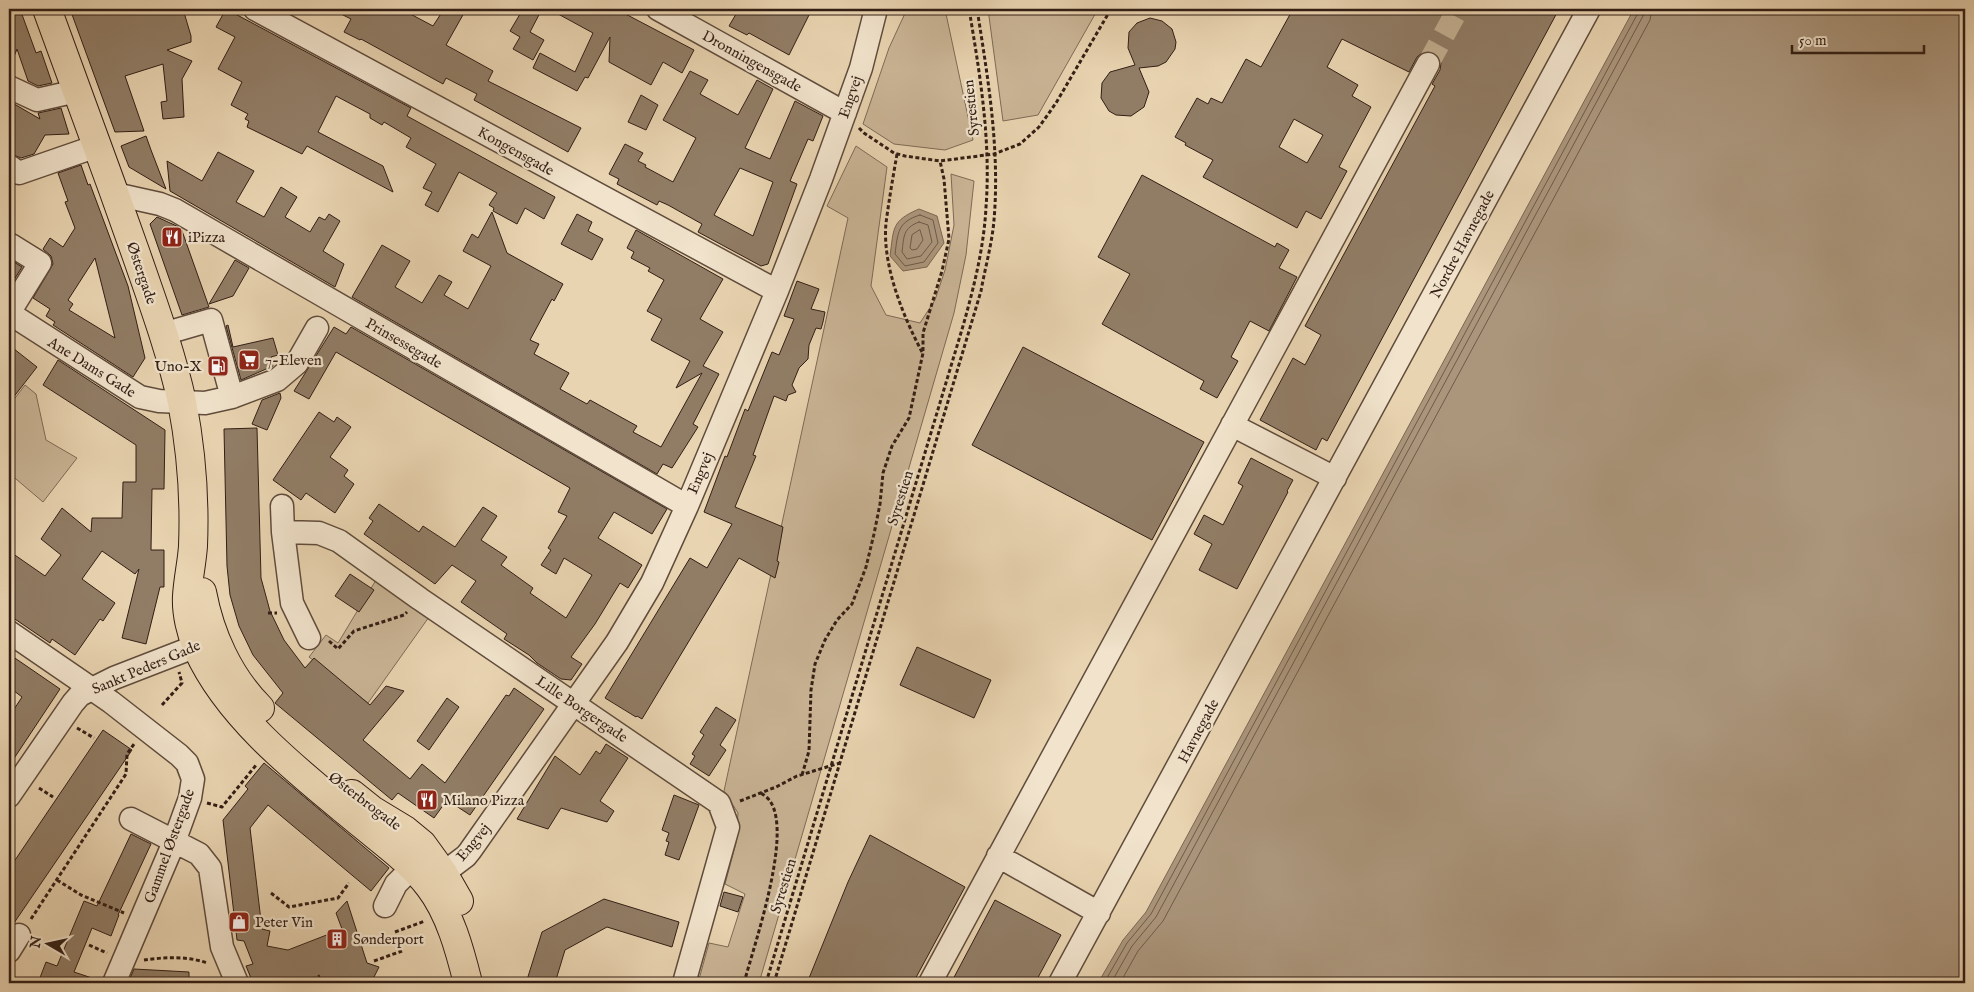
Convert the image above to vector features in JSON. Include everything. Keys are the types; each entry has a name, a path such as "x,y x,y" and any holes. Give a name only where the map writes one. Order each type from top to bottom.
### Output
{"main road":[{"name":"Østergade","path":"47,9 115,194 163,334 182,402 190,456 193,547 187,597 196,646"},
{"name":"Østerbrogade","path":"196,646 220,690 241,715 287,762 428,869 460,905 466,922 478,983"},
{"name":"Østerbrogade","path":"196,646 238,681 254,702 333,778 372,810 413,836 452,930 468,983"}],"street":[{"name":"Dronningensgade","path":"658,9 845,113"},
{"name":"Engvej","path":"385,906 396,884 470,851 617,642 652,583 687,506 777,292 845,113 860,68 876,9"},
{"name":"Nordre Havnegade","path":"1334,478 1589,9"},
{"name":"Kongensgade","path":"270,12 777,292"},
{"path":"930,983 1428,64"},
{"path":"9,87 37,100 77,91"},
{"path":"9,166 19,173 97,146"},
{"name":"Prinsessegade","path":"115,194 160,204 174,210 687,506"},
{"path":"9,313 40,263 11,245"},
{"name":"Ane Dams Gade","path":"9,313 128,392 150,400 182,402 205,403 232,397 277,380 296,363 317,328"},
{"path":"163,334 211,320 232,397"},
{"path":"1232,425 1334,478"},
{"name":"Havnegade","path":"1060,983 1334,478"},
{"path":"282,506 283,532 292,603 309,638"},
{"name":"Lille Borgergade","path":"283,532 319,533 339,541 420,599 719,803"},
{"name":"Gammel Østergade","path":"9,632 92,689 187,763 193,779 190,798 174,842 114,983"},
{"name":"Sankt Peders Gade","path":"9,796 80,695 114,678 196,646"},
{"path":"684,983 728,827 719,803"},
{"path":"131,819 199,854 210,868 222,947 235,978"},
{"path":"998,856 1099,913"}],"path":[{"name":"Syrestien","path":"766,983 972,293 984,229 987,155 983,106 968,9"},
{"name":"Syrestien","path":"774,983 981,291 994,222 996,181 989,87 977,9"},
{"path":"845,113 864,133 897,154 905,156 940,161 994,154 1020,144 1039,127 1056,103 1111,9"},
{"path":"897,154 886,224 891,275 913,336 923,353"},
{"path":"802,775 809,751 811,690 815,664 825,640 837,620 852,604 866,567 880,504 883,473 892,446 909,418 923,353 924,332 942,271 949,239 944,179 940,161"},
{"path":"309,638 328,640 338,649 354,631 404,615 420,599"},
{"path":"162,705 182,683 196,646"},
{"path":"14,943 126,774 127,754 144,729"},
{"path":"190,798 222,807 272,746"},
{"path":"719,803 741,801 802,775 840,763"},
{"path":"744,983 761,927 772,881 776,846 776,821 770,800 761,793"},
{"path":"57,880 81,895 141,920"},
{"path":"272,893 289,907 338,898 349,883"},
{"path":"395,932 427,920"},
{"path":"374,961 402,951"},
{"path":"124,960 160,957 189,959 203,962 235,978"},
{"path":"300,983 306,983 320,976"}],"shaded area":[{"path":"907,9 945,9 973,140 945,150 894,144 863,124 889,48"},
{"path":"988,9 1098,9 1038,115 1003,121"},
{"path":"856,146 887,167 871,286 886,315 920,323 935,300 945,270 954,225 951,174 974,181 966,255 954,313 759,983 698,983 709,943 728,947 745,894 725,884 736,843 738,813 724,791 848,218 827,206"},
{"path":"25,385 36,394 46,440 77,458 43,502 9,473 9,406"},
{"path":"376,580 429,617 368,703 309,657 326,635 338,643"}],"water":[{"path":"1634,9 1965,9 1965,983 1098,983 1123,940 1146,912"},
{"path":"919,209 937,216 944,243 927,267 903,271 890,256 894,232 903,217"}],"building":[{"path":"9,9 20,9 36,53 41,51 52,83 38,86 28,81 17,49 9,69"},
{"path":"70,9 183,9 191,42 167,50 192,61 182,79 184,117 163,119 161,102 167,101 163,64 125,76 144,131 115,132"},
{"path":"226,9 411,108 407,116 555,197 544,219 525,208 517,224 493,211 494,208 489,205 497,193 459,172 438,212 425,205 432,192 423,188 436,164 406,147 411,138 384,122 382,125 370,118 370,114 336,96 318,132 383,166 393,192 307,146 302,154 247,127 249,121 245,119 248,114 231,105 242,82 218,69 235,37 216,27"},
{"path":"331,9 401,9 433,26 444,9 456,9 464,13 446,45 493,71 488,81 581,128 568,152 474,100 477,94 446,78 443,84 361,39 344,32 351,19"},
{"path":"523,9 542,9 530,32 544,40 533,60 513,49 520,37 510,31"},
{"path":"549,9 616,9 694,50 682,73 663,62 651,85 609,62 610,37 588,78 585,77 577,91 533,68 540,53 575,72 593,33"},
{"path":"739,9 812,9 789,55 749,33 747,35 729,26"},
{"path":"1293,9 1559,9 1327,441 1322,438 1316,450 1260,420 1293,358 1305,365 1321,335 1305,326 1435,86 1432,84 1440,70 1441,63 1435,53 1427,51 1417,57 1409,72 1342,39 1327,67 1358,85 1352,96 1371,107 1339,167 1347,171 1321,219 1306,211 1297,228 1203,177 1213,160 1185,145 1186,143 1175,137 1197,98 1208,104 1211,98 1222,103 1246,59 1261,67","holes":["1294,119 1323,135 1307,163 1279,147"]},
{"path":"1150,18 1162,21 1172,29 1176,42 1175,49 1166,62 1158,66 1139,68 1149,92 1144,107 1131,116 1116,115 1109,111 1101,98 1102,83 1110,72 1135,65 1128,48 1129,32 1137,23"},
{"path":"690,71 708,80 700,94 738,115 757,80 773,89 745,148 770,159 795,101 823,116 813,141 808,139 790,181 797,184 768,264 761,266 698,232 702,224 668,205 659,201 657,205 617,184 619,179 609,174 625,144 643,153 638,161 646,165 645,167 673,182 696,138 663,120","holes":["740,168 773,182 753,236 714,215"]},
{"path":"641,95 658,105 646,130 628,122"},
{"path":"9,101 40,119 38,113 61,108 69,134 45,135 34,154 21,158 9,153"},
{"path":"146,136 166,189 129,167 121,146"},
{"path":"218,152 254,171 236,202 264,217 281,187 297,197 285,217 310,232 319,217 325,220 329,214 340,221 323,251 344,264 335,287 170,191 167,161 202,181"},
{"path":"81,165 88,185 90,184 128,286 145,358 133,377 53,325 55,322 46,316 50,309 33,298 53,264 51,256 43,249 50,238 63,247 75,228 65,202 68,201 58,173","holes":["95,258 115,338 69,310 73,304 68,300"]},
{"path":"1142,175 1275,247 1277,243 1289,250 1279,268 1297,277 1269,331 1250,321 1231,357 1238,361 1217,398 1200,389 1204,381 1102,324 1130,274 1098,257"},
{"path":"492,212 507,253 563,284 554,301 552,299 530,340 539,344 534,354 569,373 560,389 587,404 590,400 637,426 633,432 661,447 702,373 676,388 690,361 651,340 662,319 647,311 664,280 648,271 650,268 631,258 634,252 627,248 636,230 723,279 700,319 723,332 703,366 719,374 693,424 698,427 672,468 663,464 657,474 352,297 382,245 410,261 395,287 422,303 439,275 452,282 444,295 468,309 491,266 463,251 472,234 478,238"},
{"path":"577,214 592,222 588,231 603,239 592,260 561,244"},
{"path":"157,217 181,228 209,307 182,315 150,224"},
{"path":"9,259 22,267 9,288"},
{"path":"235,260 249,268 233,296 209,304"},
{"path":"797,281 819,289 811,309 825,312 823,322 821,329 816,328 809,345 808,359 799,368 792,385 796,392 788,395 786,401 774,396 753,455 756,456 735,507 783,527 775,578 739,558 642,719 636,717 605,698 690,558 707,568 732,524 704,512 745,409 748,411 772,352 779,355 794,319 784,316"},
{"path":"228,325 233,347 273,338 278,355 271,357 273,366 241,380 226,326"},
{"path":"334,327 346,334 351,327 667,509 652,534 614,512 598,538 642,565 628,588 620,583 595,624 571,657 582,664 571,680 561,679 537,663 529,655 504,639 507,634 461,602 476,581 452,565 435,584 364,534 373,521 369,518 379,504 419,532 423,526 455,547 483,507 497,516 481,540 507,557 501,565 533,588 530,593 566,618 592,575 564,558 556,574 541,565 551,550 548,548 567,516 558,512 570,488 336,352 309,399 294,391"},
{"path":"9,345 37,367 9,403"},
{"path":"1023,347 1204,442 1152,540 972,445"},
{"path":"58,360 165,430 164,489 152,489 151,550 164,550 164,587 160,587 146,644 122,638 139,569 135,574 102,551 82,579 115,603 103,621 100,619 75,655 52,639 50,643 9,615 9,551 45,576 61,555 41,539 62,508 91,532 92,518 122,518 123,482 136,482 136,445 43,385"},
{"path":"280,393 281,398 267,430 252,424 262,400"},
{"path":"319,412 334,422 337,417 351,427 330,457 348,470 344,476 354,484 335,513 306,493 301,500 273,480"},
{"path":"257,428 261,578 270,611 284,640 305,668 314,658 370,705 386,686 404,691 363,740 410,779 422,764 445,783 506,695 509,696 514,688 544,709 470,815 447,800 434,818 398,793 392,800 275,703 283,693 253,655 239,626 230,595 227,566 224,429"},
{"path":"1251,458 1293,480 1237,589 1199,570 1212,544 1194,534 1204,515 1223,525 1243,486 1238,483"},
{"path":"350,574 374,590 359,612 335,596"},
{"path":"917,647 991,680 974,718 900,685"},
{"path":"9,654 60,689 9,766 9,717 22,697 9,687"},
{"path":"447,698 459,707 429,750 417,741"},
{"path":"716,707 736,720 720,745 726,750 709,776 690,764 695,756 692,754 704,735 700,732"},
{"path":"103,730 132,750 14,923 9,927 9,869"},
{"path":"606,744 628,758 600,801 614,811 607,822 561,808 548,829 517,819 555,756 580,775 596,751 600,754"},
{"path":"264,763 389,868 371,891 268,805 250,828 262,929 270,931 267,946 288,950 342,929 336,913 347,901 367,963 379,967 371,983 253,983 246,966 253,964 244,941 237,940 223,820 248,789 245,786"},
{"path":"674,795 699,805 679,860 665,855 669,842 666,841 669,833 662,830"},
{"path":"131,834 151,844 118,915 111,936 92,928 74,972 101,981 100,983 38,983 46,962 57,966 84,901 97,906"},
{"path":"870,835 965,887 913,983 807,983 848,882"},
{"path":"724,892 743,897 738,912 720,906"},
{"path":"604,899 679,922 672,947 607,927 565,950 555,983 526,983 542,932"},
{"path":"995,900 1061,935 1035,983 951,983"},
{"path":"134,969 189,972 189,983 128,983"}],"tunnel":[{"path":"1428,64 1458,9"}],"place":[{"name":"iPizza","path":"172,237"},
{"name":"7-Eleven","path":"249,360"},
{"name":"Uno-X","path":"218,366"},
{"name":"Milano Pizza","path":"427,800"},
{"name":"Peter Vin","path":"239,922"},
{"name":"Sønderport","path":"337,939"}]}
